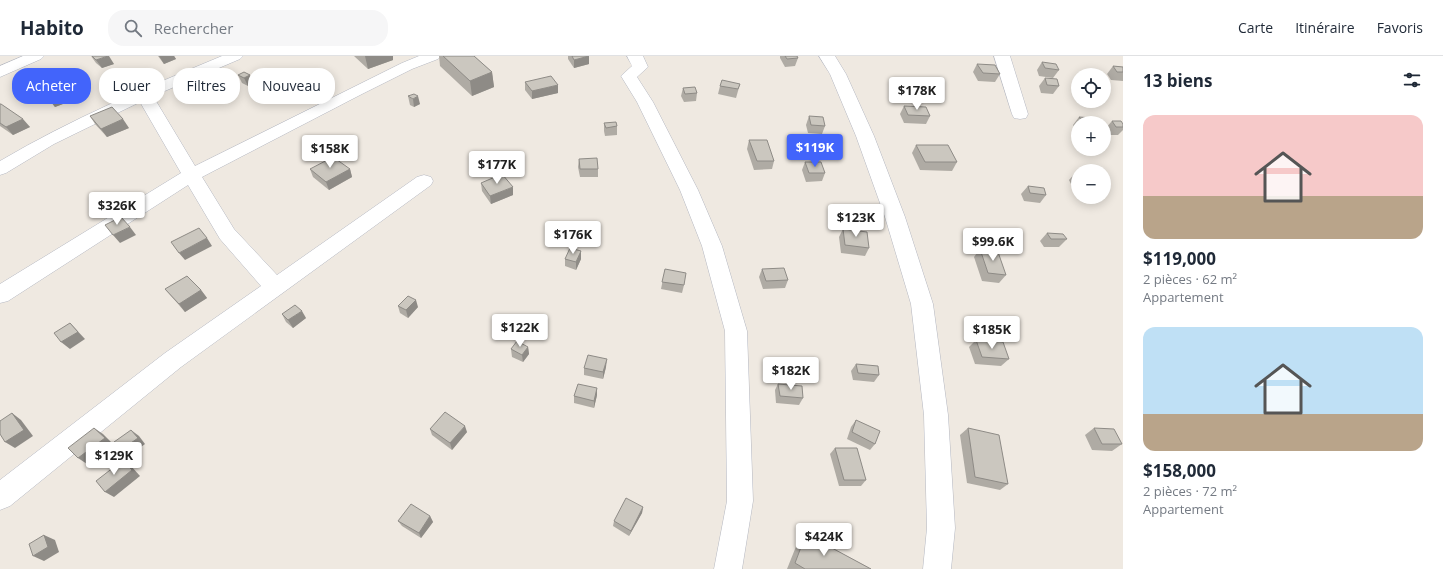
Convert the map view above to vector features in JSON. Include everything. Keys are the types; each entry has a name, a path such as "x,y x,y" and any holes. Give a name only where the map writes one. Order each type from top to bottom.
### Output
{"street":[{"path":"0,72 36,56"},
{"path":"165,85 235,56"},
{"path":"0,295 191,175 356,91 407,66 433,56"},
{"path":"635,56 640,67 629,76 646,102 689,190 712,246 736,331 739,404 740,501 728,569"},
{"path":"827,56 838,74 865,136 895,217 922,304 936,415 940,528 937,569"},
{"path":"1002,56 1020,114"},
{"path":"0,169 48,140 123,104"},
{"path":"150,104 227,234 276,288"},
{"path":"0,496 173,360 424,181"}],"building":[{"path":"92,56 108,56 96,60"},
{"path":"443,56 474,56 492,72 470,81"},
{"path":"572,56 589,56 574,60"},
{"path":"785,56 797,56 798,58 787,59"},
{"path":"1042,62 1056,64 1059,70 1045,68"},
{"path":"977,64 995,65 1000,74 983,73"},
{"path":"1113,66 1123,67 1123,72 1117,72"},
{"path":"244,72 248,74 248,76 244,78 240,76 240,74"},
{"path":"551,76 558,85 532,91 525,82"},
{"path":"1045,78 1057,79 1059,86 1047,85"},
{"path":"722,80 740,84 738,89 720,86"},
{"path":"695,87 697,93 685,94 683,88"},
{"path":"414,94 418,96 413,99 408,96"},
{"path":"0,104 23,119 6,127 0,123"},
{"path":"904,106 926,107 930,116 908,115"},
{"path":"112,107 123,119 101,129 90,116"},
{"path":"809,116 823,117 825,126 811,125"},
{"path":"1112,121 1121,121 1123,127 1116,127"},
{"path":"616,122 617,126 606,128 604,123"},
{"path":"749,140 767,140 774,161 757,161"},
{"path":"916,145 948,145 957,162 925,162"},
{"path":"333,157 350,169 326,182 310,169"},
{"path":"597,158 598,169 580,169 579,159"},
{"path":"805,162 821,162 825,173 809,173"},
{"path":"502,174 513,187 490,196 481,183"},
{"path":"1028,186 1044,188 1046,195 1030,193"},
{"path":"121,217 130,227 113,235 105,225"},
{"path":"199,228 207,238 179,253 171,242"},
{"path":"843,229 867,232 869,248 845,245"},
{"path":"1047,233 1063,234 1067,239 1051,239"},
{"path":"570,248 581,251 576,262 565,259"},
{"path":"980,249 998,252 1006,275 988,273"},
{"path":"784,268 788,280 766,281 762,269"},
{"path":"665,269 686,273 684,285 662,282"},
{"path":"187,276 201,290 179,304 165,289"},
{"path":"408,296 416,300 406,310 398,306"},
{"path":"295,305 302,311 288,320 282,314"},
{"path":"70,323 78,332 61,342 54,333"},
{"path":"976,340 1003,342 1009,359 982,357"},
{"path":"517,341 528,347 522,355 511,349"},
{"path":"588,355 607,359 603,372 584,368"},
{"path":"856,364 878,366 879,375 858,373"},
{"path":"578,384 597,388 594,401 574,396"},
{"path":"778,384 802,386 803,398 780,396"},
{"path":"445,412 465,426 450,443 430,429"},
{"path":"12,413 24,430 5,442 0,434 0,421"},
{"path":"856,420 880,431 875,444 852,432"},
{"path":"94,428 105,438 78,458 68,448"},
{"path":"968,428 999,435 1008,484 975,477"},
{"path":"1094,428 1114,429 1122,444 1102,444"},
{"path":"131,430 138,438 121,450 114,442"},
{"path":"835,448 857,448 866,480 844,480"},
{"path":"123,460 132,470 105,492 96,481"},
{"path":"626,498 643,507 631,531 614,521"},
{"path":"411,504 430,516 419,533 398,521"},
{"path":"806,534 871,569 805,569 795,563"},
{"path":"44,535 48,547 33,556 29,544"}]}
